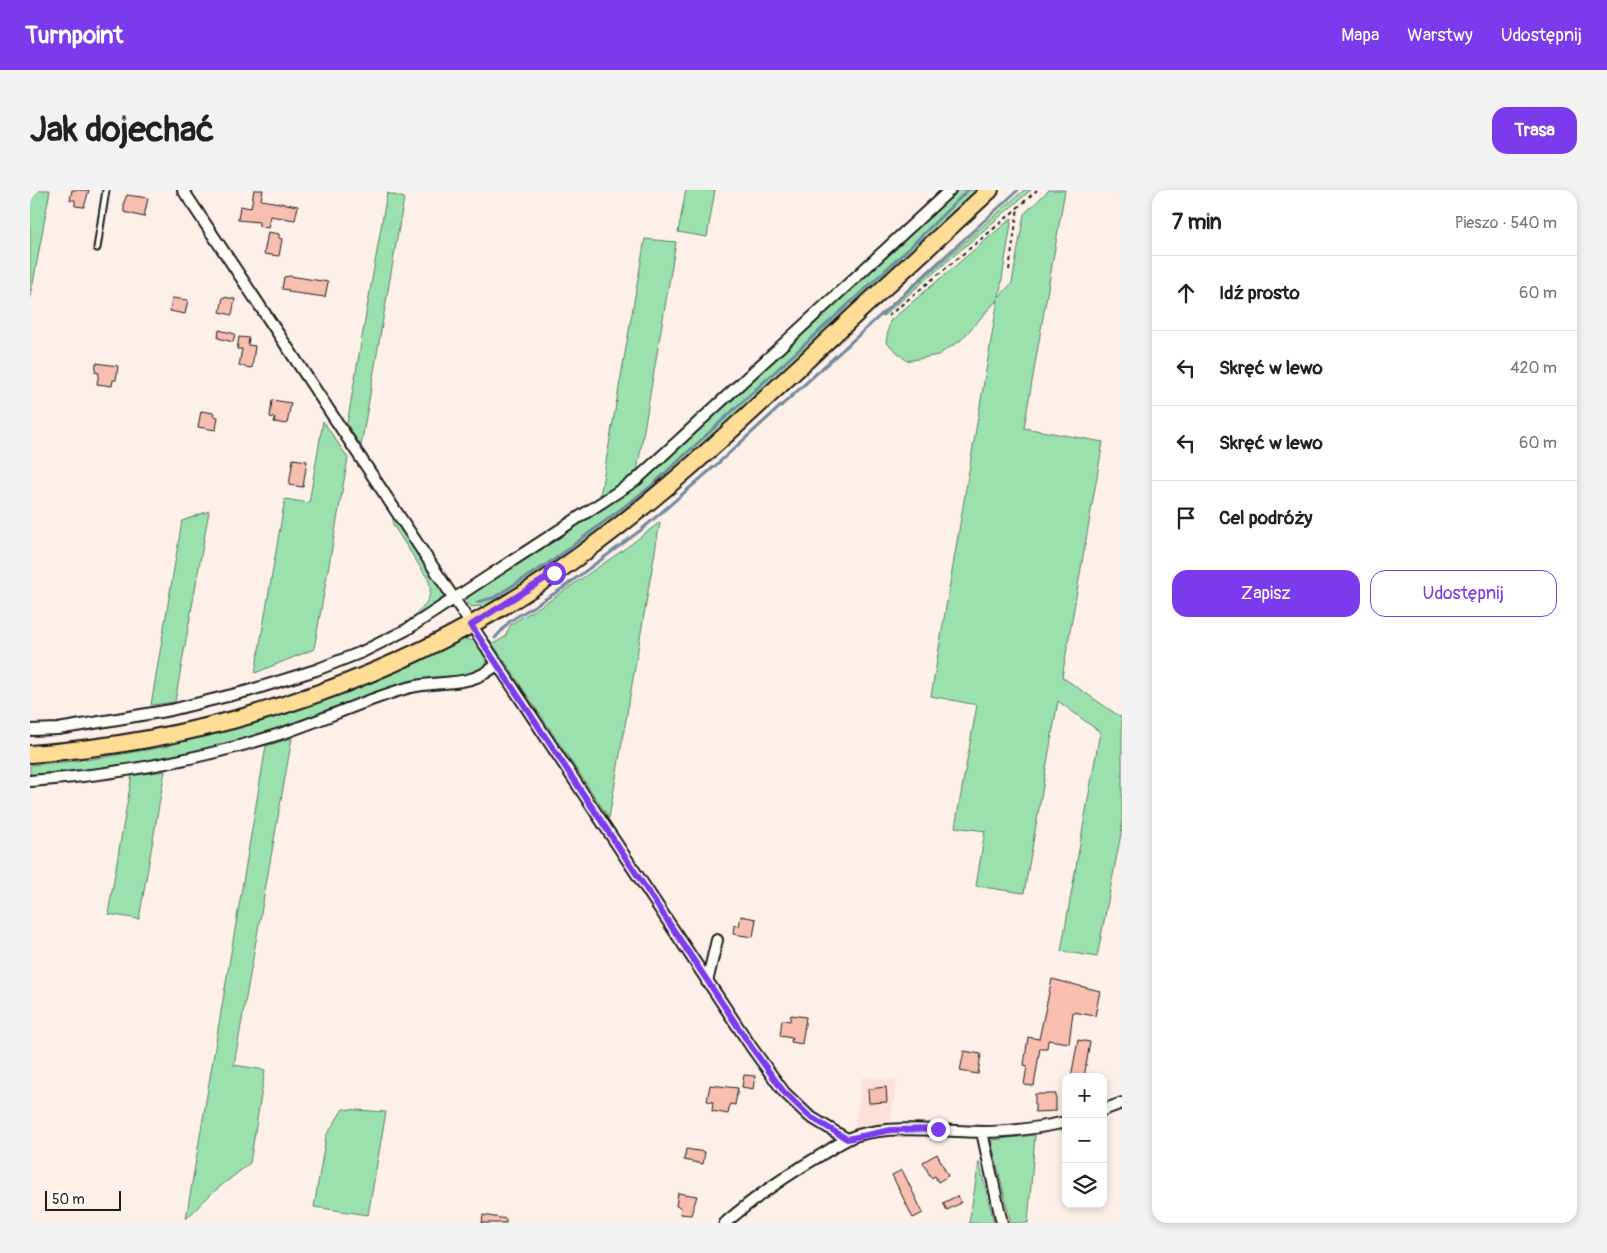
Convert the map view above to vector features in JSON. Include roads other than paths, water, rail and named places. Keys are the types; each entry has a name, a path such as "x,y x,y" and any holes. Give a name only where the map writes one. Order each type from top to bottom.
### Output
{"main road":[{"path":"30,754 125,743 175,734 248,716 297,701 367,674 471,625 578,557 656,497 747,416 990,190"}],"street":[{"path":"183,190 707,982 784,1092 809,1116 847,1139"},
{"path":"30,730 58,729 171,710 316,670 385,641 454,599 636,480 950,190"},
{"path":"30,781 132,769 196,757 281,734 413,686 469,680 491,670 497,664"},
{"path":"707,982 716,940"},
{"path":"1107,1109 1122,1103"},
{"path":"725,1223 749,1203 798,1169 847,1139 873,1132 916,1128 982,1132 1032,1128 1062,1123"},
{"path":"982,1132 1002,1223"}],"lane":[{"path":"97,248 106,190"}],"waterway":[{"path":"477,602 493,598 555,559 650,487 905,252 968,190"},
{"path":"495,638 510,621 560,590 641,530 715,466 1018,190"}]}
